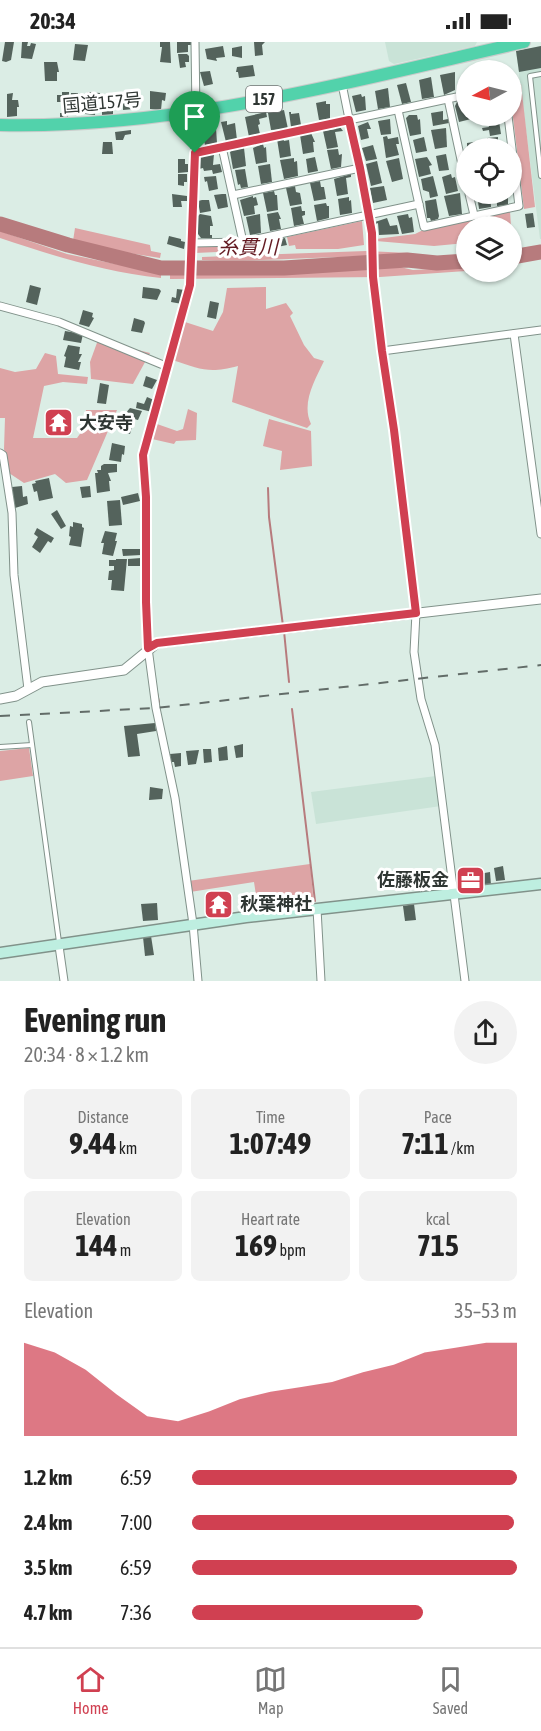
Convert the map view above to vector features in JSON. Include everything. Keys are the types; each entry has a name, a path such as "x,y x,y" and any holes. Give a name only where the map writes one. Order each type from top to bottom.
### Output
{"highway":[{"name":"国道157号","path":"0,124 78,124 196,113 342,84 481,47 524,42"}],"main road":[{"path":"0,953 59,946 193,924 541,884"}],"street":[{"path":"195,42 196,113 190,285 143,455 146,497 148,648 156,708 175,798 193,924 198,981"},
{"path":"342,84 369,215 373,247 373,277 416,613 415,661 421,699 435,745 465,981"},
{"path":"195,153 456,97"},
{"path":"448,99 456,138"},
{"path":"398,110 424,227 519,206 509,126"},
{"path":"222,147 243,242"},
{"path":"233,195 360,168"},
{"path":"192,243 243,242 419,204"},
{"path":"471,204 474,215"},
{"path":"0,306 59,322 168,367"},
{"path":"382,351 541,330"},
{"path":"514,334 541,534"},
{"path":"0,453 3,456 12,513 14,575 28,690"},
{"path":"0,699 16,696 42,682 124,670 148,648 157,643 541,599"},
{"path":"316,909 321,981"},
{"path":"59,946 64,981"}],"lane":[{"path":"541,74 530,76 541,176"},
{"path":"29,722 59,946"},
{"path":"0,747 32,745"}],"shaded area":[{"path":"385,42 477,42 475,46 394,64 389,61"},
{"path":"541,46 541,239 522,98 522,60 517,60 516,51"},
{"path":"522,93 535,207 524,209 522,138 515,138 514,126 522,126"},
{"path":"510,211 510,216 488,216"},
{"path":"362,221 364,245 338,249 296,249 295,245 289,246 287,237"},
{"path":"456,223 456,244 434,246 376,241 376,239 415,234"},
{"path":"75,228 150,245 151,251 161,253 160,258 97,248 73,241"},
{"path":"0,231 67,254 161,271 161,278 119,272 60,257 0,238"},
{"path":"256,237 259,250 195,253 195,249 199,246"},
{"path":"366,251 410,253 413,258 202,260 202,257"},
{"path":"400,267 413,270 456,268 456,272 380,277 170,279 170,273 266,273"},
{"path":"266,287 266,309 286,303 293,313 290,316 304,345 314,358 324,361 310,392 308,416 311,424 307,428 232,402 238,366 212,370 172,360 185,322 213,331 223,312 227,288"},
{"path":"98,340 150,353 133,384 91,379 90,362"},
{"path":"45,353 56,356 58,374 88,377 87,384 63,382 44,386 33,438 77,438 82,431 86,410 117,410 87,480 66,483 55,474 24,483 9,473 4,449 5,418 0,418 0,368 15,372 36,369"},
{"path":"188,409 197,413 196,440 176,441 174,444 152,439 157,424 177,431 183,429"},
{"path":"269,419 311,431 312,466 280,470 282,451 263,446"},
{"path":"29,748 33,776 0,781 0,751"},
{"path":"436,776 441,806 316,824 311,792"},
{"path":"310,864 314,905 247,912 246,904 257,902 254,882 190,892 188,881"}],"building":[{"path":"5,42 14,42 11,60 6,62 2,61"},
{"path":"22,42 28,42 27,46 31,43 36,44 32,59 21,58"},
{"path":"160,42 170,42 171,63 160,62 162,47 160,47"},
{"path":"177,42 191,42 191,45 188,45 188,52 177,53"},
{"path":"254,42 265,42 262,45 263,55 255,56"},
{"path":"75,44 88,45 85,61 73,60"},
{"path":"223,46 225,57 216,58 217,61 207,59 205,49"},
{"path":"242,46 242,58 232,56 232,48"},
{"path":"541,46 541,68 522,71 522,60 517,60 516,51"},
{"path":"178,54 189,56 189,62 185,62 186,67 180,68"},
{"path":"44,62 57,62 59,72 57,72 57,81 45,81"},
{"path":"253,65 255,76 239,78 236,72 237,67"},
{"path":"210,71 213,84 204,86 200,72"},
{"path":"455,72 455,90 444,95 440,75"},
{"path":"431,77 434,97 422,99 419,80"},
{"path":"406,83 411,102 402,104 397,85"},
{"path":"388,88 390,107 378,109 375,91"},
{"path":"150,91 166,93 165,101 162,100 161,110 150,109"},
{"path":"62,92 69,92 69,102 57,102 57,95 62,95"},
{"path":"87,92 100,93 99,99 96,99 95,115 85,114"},
{"path":"13,93 12,100 18,100 17,116 7,117 7,94"},
{"path":"71,93 78,93 78,97 81,97 81,110 70,110"},
{"path":"130,94 134,109 123,110 123,95"},
{"path":"361,94 362,97 365,96 366,110 356,112 352,96"},
{"path":"102,95 113,95 113,115 102,115"},
{"path":"326,101 326,104 330,104 330,119 319,120 316,103"},
{"path":"62,104 69,104 68,117 60,117"},
{"path":"284,110 288,129 271,130 268,113"},
{"path":"443,111 443,120 448,119 449,123 433,126 431,113"},
{"path":"266,112 267,117 259,119 260,134 249,137 245,117"},
{"path":"289,112 299,113 301,125 291,127"},
{"path":"409,115 417,115 418,120 420,119 421,134 410,136 406,118"},
{"path":"390,119 391,134 381,135 378,121"},
{"path":"227,121 227,125 235,123 237,140 226,142 221,122"},
{"path":"368,122 371,129 367,129 369,138 361,140 358,126"},
{"path":"211,124 212,129 216,128 217,143 205,145 204,141 199,141 200,127"},
{"path":"500,126 501,134 490,136 489,130 483,131 482,128"},
{"path":"340,127 343,131 335,132 338,147 327,149 323,131 336,129"},
{"path":"446,128 447,147 435,149 431,130"},
{"path":"131,130 131,134 125,135 123,140 116,140 115,132"},
{"path":"311,133 315,142 313,142 314,152 303,154 300,135"},
{"path":"387,136 388,139 398,137 399,144 396,144 399,155 386,158 383,137"},
{"path":"424,137 427,151 416,153 413,140"},
{"path":"283,138 284,141 289,140 291,156 280,158 277,139"},
{"path":"103,142 112,142 113,154 102,154"},
{"path":"263,144 264,148 266,147 267,162 256,164 253,148"},
{"path":"373,145 377,159 366,161 362,148"},
{"path":"244,148 246,166 233,169 230,152"},
{"path":"338,149 339,155 342,154 341,167 331,169 327,150"},
{"path":"214,154 213,165 220,164 222,172 213,174 212,170 199,169 201,157"},
{"path":"446,154 449,170 439,171 436,156"},
{"path":"315,157 318,171 308,173 306,159"},
{"path":"427,157 432,165 429,166 431,174 419,177 415,159"},
{"path":"294,158 294,162 297,161 298,176 284,179 280,160"},
{"path":"399,158 403,179 392,182 386,161"},
{"path":"178,159 185,159 188,172 178,173"},
{"path":"377,161 382,183 371,186 366,164"},
{"path":"270,164 272,182 261,184 258,166"},
{"path":"245,169 248,187 241,188 240,184 238,185 235,170"},
{"path":"178,174 187,174 187,182 184,182 184,186 178,185"},
{"path":"351,174 351,177 346,178 348,194 337,196 334,179"},
{"path":"451,174 452,178 455,177 456,192 446,194 442,177"},
{"path":"216,176 218,189 209,191 204,177"},
{"path":"433,176 438,196 430,198 429,192 423,190 421,179"},
{"path":"320,181 321,187 324,187 326,199 314,201 310,183"},
{"path":"295,186 296,192 300,193 302,204 290,206 286,188"},
{"path":"384,186 387,200 373,203 370,188"},
{"path":"274,191 277,195 278,210 267,212 263,193"},
{"path":"172,194 187,196 187,201 181,201 182,207 173,207"},
{"path":"226,194 228,207 218,209 214,195"},
{"path":"456,194 456,204 461,204 462,214 449,216 444,196"},
{"path":"253,196 253,198 256,197 258,205 254,206 255,214 244,216 240,200"},
{"path":"349,197 352,213 340,215 338,199"},
{"path":"436,199 439,216 438,219 431,221 427,218 425,201"},
{"path":"209,200 211,211 200,213 198,201"},
{"path":"326,203 329,206 329,218 317,221 314,205"},
{"path":"478,204 491,204 491,207 479,209"},
{"path":"301,206 302,211 305,211 305,215 302,216 304,224 294,226 291,208"},
{"path":"278,212 281,229 270,231 267,214"},
{"path":"533,213 535,227 527,228 525,214"},
{"path":"200,214 211,216 213,226 210,226 210,235 212,238 201,238 198,234"},
{"path":"260,214 261,233 250,235 246,217"},
{"path":"408,214 409,218 412,217 414,232 402,234 397,216"},
{"path":"387,218 390,226 397,225 399,234 379,235 378,223 375,222"},
{"path":"169,236 185,242 184,249 167,244"},
{"path":"285,238 287,245 267,249 265,242"},
{"path":"30,285 41,288 37,305 26,302"},
{"path":"143,287 159,289 161,291 157,300 142,298"},
{"path":"177,289 185,290 182,304 171,302 172,297 176,298"},
{"path":"210,301 219,303 216,319 207,317"},
{"path":"83,310 93,313 94,318 89,327 79,324"},
{"path":"134,318 144,321 142,333 131,331"},
{"path":"65,331 83,334 81,343 63,340"},
{"path":"68,345 80,347 79,354 82,354 78,362 81,362 79,370 64,367 66,357 64,356"},
{"path":"146,376 157,380 152,389 143,386"},
{"path":"100,383 109,385 106,404 97,403"},
{"path":"147,397 154,400 152,412 136,408 137,402 144,404"},
{"path":"130,408 142,411 138,420 134,419 130,434 120,431 124,415"},
{"path":"112,443 125,446 121,462 109,460"},
{"path":"104,464 117,464 117,472 108,473 111,481 109,481 110,491 97,493 95,473 101,470"},
{"path":"49,478 53,498 39,501 37,491 34,492 32,484 36,483 35,481"},
{"path":"22,486 23,497 27,496 28,504 15,508 12,487"},
{"path":"90,486 91,497 82,498 80,487"},
{"path":"138,493 140,501 123,505 121,497"},
{"path":"120,500 122,525 109,526 107,501"},
{"path":"57,510 66,526 61,529 51,514"},
{"path":"73,522 82,524 84,528 81,547 69,545 70,526 73,527"},
{"path":"37,528 54,538 51,543 48,541 40,553 32,547 38,537 34,534"},
{"path":"105,531 117,533 113,556 102,554 104,543 101,543"},
{"path":"122,549 140,549 141,555 123,556"},
{"path":"141,558 141,566 128,566 128,559"},
{"path":"127,559 124,591 111,590 112,580 108,580 109,571 114,570 114,566 109,566 109,560"},
{"path":"155,723 156,731 137,734 140,756 128,757 124,726"},
{"path":"243,744 243,757 236,758 234,746"},
{"path":"227,746 228,760 219,761 218,748"},
{"path":"203,749 211,749 212,762 204,763"},
{"path":"199,750 196,764 188,765 186,751"},
{"path":"181,753 181,766 175,767 174,762 171,762 170,754"},
{"path":"150,787 163,789 162,799 149,800"},
{"path":"503,866 505,880 496,881 494,868"},
{"name":"佐藤板金","path":"476,870 478,887 463,889 461,872"},
{"path":"490,872 491,885 481,886 479,874"},
{"path":"157,903 158,920 143,921 141,904"},
{"path":"414,904 416,920 405,921 403,906"},
{"path":"151,936 154,955 145,956 143,937"}],"waterway":[{"name":"糸貫川","path":"0,224 68,245 161,268 284,268 407,260 437,263 456,262"},
{"name":"糸貫川","path":"522,255 541,252"},
{"path":"268,488 269,517 283,626"},
{"path":"284,631 289,682"},
{"path":"157,693 159,702"},
{"path":"292,709 315,901"}],"railway":[{"path":"0,716 156,708 541,665"}],"place":[{"name":"大安寺","path":"58,423"},
{"name":"佐藤板金","path":"470,880"},
{"name":"秋葉神社","path":"219,904"}],"route":[{"path":"349,120 372,233 373,277 416,613 157,643 148,648 144,508 146,497 143,455 190,285 195,153 349,120"}]}
